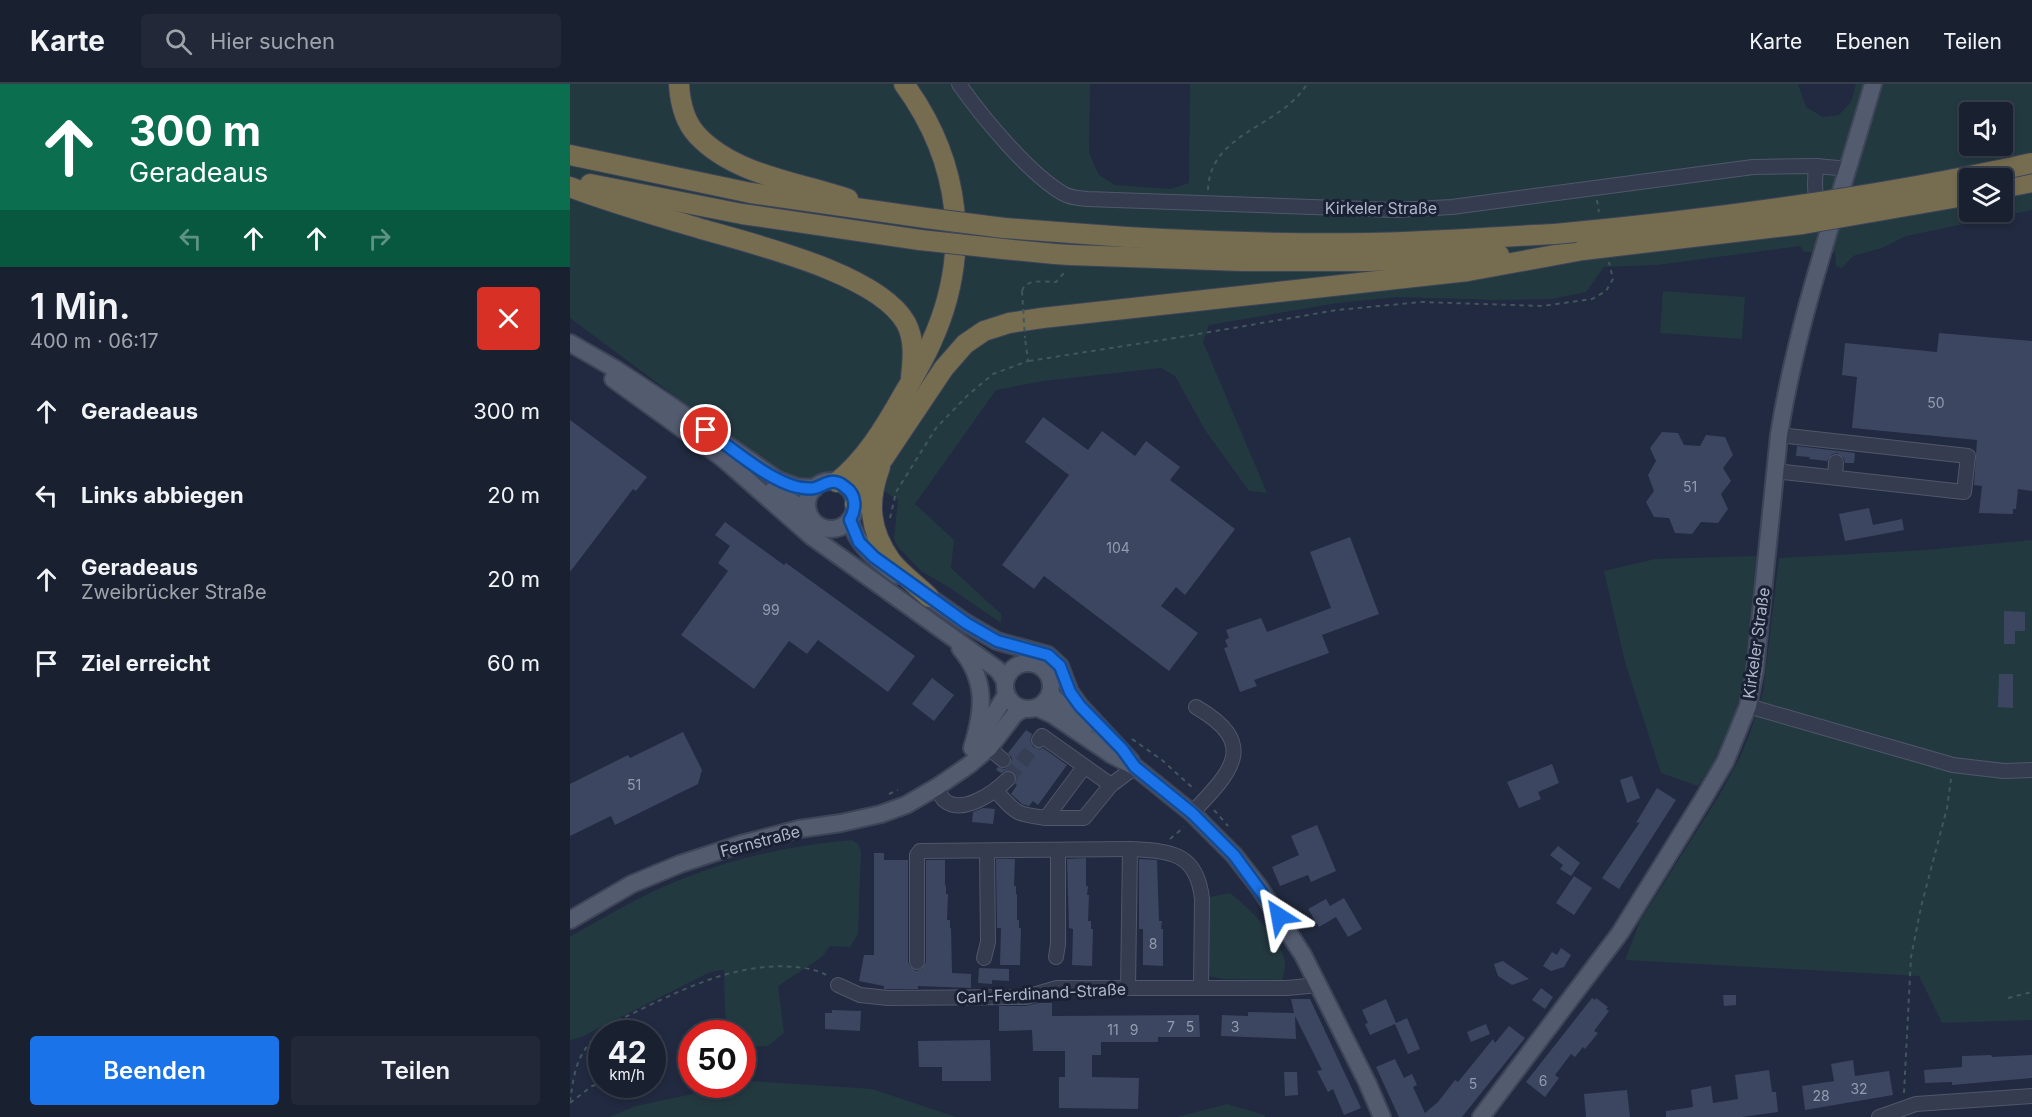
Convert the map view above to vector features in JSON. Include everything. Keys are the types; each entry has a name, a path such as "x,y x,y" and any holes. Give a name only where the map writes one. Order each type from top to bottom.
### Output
{"highway":[{"path":"678,84 680,100 686,117 696,134 714,150 741,165 893,214"},
{"path":"837,482 850,472 872,444 932,343 943,312 956,255 956,216 944,161 935,134 904,84"},
{"path":"570,155 751,193 1004,228 1174,239 1314,243 1370,243 1555,234 1673,223 1800,206 1966,178 2032,163"},
{"path":"570,180 742,214 920,240 1062,254 1243,261 1370,261 1583,250"},
{"path":"2013,186 2032,182"},
{"path":"570,187 608,202 762,247 822,267 852,280 881,297 905,323 912,339 910,383"},
{"path":"929,597 892,562 875,531 870,510 873,487 883,459 944,368 965,344 984,331 1009,323 1468,271 1583,250 1803,224 1959,197"},
{"path":"852,512 858,490 867,473 883,459"}],"main road":[{"name":"Kirkeler Straße","path":"1481,1117 1620,933 1725,762 1748,706 1760,632 1779,435 1792,366 1873,84"},
{"path":"573,345 649,406 782,498 808,511"},
{"path":"573,345 617,370 778,480 797,487 815,488"},
{"path":"719,455 811,536 901,599"},
{"path":"1135,767 1126,743 1080,706 1070,692 1060,666 1048,655 997,641 929,597 874,557 859,542 849,490 837,482 822,483 815,488 808,498 808,511 811,518 834,536 858,563 901,599 998,670 1010,701 1053,715 1112,755 1135,767 1194,815 1234,855 1259,887 1303,955 1367,1082 1382,1117"},
{"path":"823,528 838,528 852,512"},
{"path":"966,623 997,650 1022,664"},
{"path":"941,630 962,650 976,672 981,689 979,726 981,748"},
{"path":"1006,688 1011,670 1022,664 1037,664 1043,668 1051,680 1050,694 1048,699 1030,708"},
{"name":"Fernstraße","path":"981,748 1006,688"},
{"path":"1050,694 1060,705 1126,743"},
{"name":"Fernstraße","path":"570,920 632,884 680,864 741,844 881,814 906,805 937,787 1015,714 1030,708"}],"street":[{"name":"Kirkeler Straße","path":"959,84 997,132 1028,165 1066,196 1087,200 1395,210 1452,207 1754,167 1816,166 1849,169"},
{"path":"1816,166 1816,201 1831,228"},
{"path":"1775,471 1964,492 1968,456 1837,450 1779,435"},
{"path":"1834,477 1837,450"},
{"path":"1748,706 1953,765 2004,771 2032,770"},
{"path":"1194,815 1232,765 1234,753 1232,741 1221,724 1196,707"},
{"path":"1039,740 1042,736 1111,785"},
{"path":"981,748 1003,760"},
{"path":"1046,818 1084,767"},
{"path":"996,791 1014,811 1022,815 1046,818 1084,818 1111,785 1135,767"},
{"path":"937,787 944,799 956,806 967,804 996,791 1008,779"},
{"path":"1128,988 1130,849"},
{"path":"917,962 918,852 1130,849 1162,851 1182,858 1195,869 1201,885 1201,987"},
{"path":"1056,957 1058,850"},
{"path":"984,958 988,942 987,851"},
{"name":"Carl-Ferdinand-Straße","path":"838,985 860,995 888,998 1026,997 1057,988 1319,986"},
{"path":"1879,1117 1917,1104 2032,1096"}],"path":[{"path":"1208,205 1209,176 1222,153 1240,136 1282,111 1296,99 1307,84"},
{"path":"1595,188 1599,211"},
{"path":"890,524 896,492 936,428 968,395 993,374 1028,361 1337,310 1422,303 1542,306 1592,299 1606,291 1613,279 1608,256"},
{"path":"1022,291 1028,361"},
{"path":"1126,743 1162,760 1205,800 1230,829"},
{"path":"1905,1108 1911,957 1921,907 1947,808 1953,765"},
{"path":"1162,851 1166,842 1194,815"},
{"path":"570,1103 574,1070 582,1053 594,1037 608,1025 711,979 739,970 774,965 810,968 828,975 838,985"},
{"path":"2007,998 2032,992"},
{"path":"570,1103 588,1089"}],"shaded area":[{"path":"570,84 1090,84 1089,153 1099,175 1115,185 1171,189 1189,183 1190,84 1798,84 1806,107 1823,117 1839,115 1851,102 1856,84 2032,84 2032,210 2013,214 2013,168 1959,168 1959,222 1974,222 1906,236 1882,248 1853,256 1842,268 1836,266 1835,252 1804,252 1800,246 1657,265 1604,267 1586,292 1552,299 1398,297 1338,303 1209,325 1203,342 1267,493 1249,491 1205,430 1175,376 1161,368 1043,381 996,390 915,504 954,540 951,568 1001,614 1001,623 921,571 898,547 894,539 898,500 848,468 838,473 801,481 777,472 570,318"},
{"path":"1663,291 1745,297 1742,339 1660,333"},
{"path":"2032,540 2032,1020 1942,1023 1919,976 1625,960 1640,921 1720,794 1749,736 1763,692 1779,558 1925,550"},
{"path":"1759,556 1745,675 1734,721 1725,743 1698,786 1661,773 1625,662 1604,571 1655,559"},
{"path":"852,840 858,844 861,851 858,934 850,947 830,946 822,957 778,986 784,1033 768,1046 756,1046 756,1020 726,1020 724,970 710,972 615,1020 588,1020 588,1033 570,1040 570,937 643,896 672,883 727,863 768,852"},
{"path":"1230,893 1254,915 1278,944 1285,962 1282,980 1224,979 1208,976 1210,897"},
{"path":"756,1081 872,1089 956,1117 609,1117 636,1106 678,1097 756,1098"},
{"path":"1227,1104 1265,1115 1265,1117 1177,1117"}],"building":[{"path":"1939,333 2032,341 2032,491 2018,489 2016,509 2013,509 2013,514 1979,513 1982,486 1974,485 1977,440 1852,428 1857,377 1842,375 1845,343 1937,352"},
{"path":"1043,417 1088,450 1102,431 1135,456 1146,441 1180,467 1170,480 1235,529 1185,595 1176,587 1161,606 1198,633 1169,671 1044,576 1034,589 1002,565 1069,475 1025,442"},
{"path":"570,420 647,477 636,491 633,489 570,572"},
{"path":"1662,432 1678,433 1684,445 1700,446 1706,435 1725,437 1733,455 1723,468 1731,481 1721,494 1728,509 1718,523 1701,522 1692,534 1675,533 1669,518 1654,517 1646,502 1654,491 1648,475 1656,461 1650,448"},
{"path":"1797,446 1855,453 1854,463 1845,463 1844,458 1837,453 1832,454 1827,461 1796,456"},
{"path":"1869,508 1873,525 1902,519 1904,530 1845,541 1839,514"},
{"path":"725,522 915,656 888,692 818,640 807,654 789,641 754,689 681,635 728,571 718,563 730,546 715,535"},
{"path":"1350,537 1379,614 1322,635 1329,653 1254,680 1257,686 1240,692 1224,648 1228,647 1225,640 1229,638 1226,630 1261,618 1267,632 1331,608 1310,552"},
{"path":"2004,611 2025,612 2025,631 2015,631 2015,644 2004,644"},
{"path":"1999,674 2013,674 2013,708 1998,707"},
{"path":"932,678 954,695 934,721 912,704"},
{"path":"1026,730 1032,734 1030,740 1033,747 1043,748 1067,765 1038,805 1033,801 1029,806 1022,804 1011,794 1017,785 1015,784 1017,778 1015,773 1007,770 1001,773 996,770 998,767 1005,769 1010,765 1012,758 1008,753"},
{"path":"683,732 702,770 698,784 615,825 611,816 570,836 570,784 628,755 630,758"},
{"path":"1552,764 1559,783 1538,792 1541,799 1519,808 1507,782"},
{"path":"1632,776 1640,798 1627,803 1620,780"},
{"path":"1657,788 1676,800 1619,889 1602,878 1640,822 1636,823"},
{"path":"983,808 995,809 993,824 972,822 973,812"},
{"path":"1317,825 1336,871 1311,882 1308,875 1280,886 1272,867 1299,855 1291,836"},
{"path":"1558,846 1580,863 1571,876 1560,869 1563,865 1550,855"},
{"path":"874,853 884,853 884,860 908,860 908,962 910,967 916,971 922,969 926,962 926,860 945,860 952,973 971,974 971,988 918,986 918,989 884,989 884,986 859,981 864,955 874,955"},
{"path":"1086,858 1086,886 1088,886 1087,895 1089,895 1088,921 1091,921 1091,929 1093,929 1092,966 1072,965 1073,929 1069,928 1067,859"},
{"path":"996,859 1015,859 1014,886 1016,886 1017,894 1017,920 1021,928 1020,965 1000,965 1001,928 997,928"},
{"path":"1139,859 1157,860 1159,921 1162,921 1161,929 1163,929 1163,966 1143,965 1143,929 1139,929"},
{"path":"1574,876 1592,888 1574,915 1556,903"},
{"path":"1344,898 1362,929 1348,937 1336,917 1319,927 1308,909 1326,899 1330,906"},
{"path":"1561,948 1571,955 1564,967 1551,971 1543,966 1552,952 1557,955"},
{"path":"1503,961 1529,979 1512,985 1498,976 1494,964"},
{"path":"979,968 1009,969 1009,981 992,980 992,984 978,983"},
{"path":"1541,988 1553,997 1545,1009 1532,1000"},
{"path":"1723,995 1736,995 1736,1005 1724,1006"},
{"path":"1592,998 1595,1000 1596,998 1608,1007 1606,1009 1609,1011 1594,1031 1598,1033 1585,1049 1583,1047 1575,1057 1571,1054 1555,1075 1559,1078 1545,1097 1526,1082"},
{"path":"1291,999 1310,999 1361,1108 1344,1115 1333,1089 1328,1092 1317,1071 1322,1070 1295,1016 1296,1039 1221,1036 1222,1015 1248,1016 1248,1012 1294,1013"},
{"path":"1386,999 1396,1023 1407,1018 1420,1049 1408,1054 1395,1024 1370,1035 1362,1010"},
{"path":"1052,1003 1052,1016 1199,1015 1200,1037 1158,1037 1158,1042 1101,1042 1101,1055 1092,1055 1092,1077 1139,1078 1138,1109 1059,1108 1059,1077 1065,1077 1065,1051 1033,1051 1032,1030 999,1031 999,1006 1026,1006"},
{"path":"832,1010 861,1011 860,1031 825,1029 825,1013 832,1013"},
{"path":"1486,1024 1490,1034 1471,1042 1467,1032"},
{"path":"1509,1026 1525,1038 1462,1117 1399,1117 1376,1067 1395,1059 1404,1078 1412,1074 1417,1085 1413,1087 1425,1113 1438,1102 1455,1080 1458,1082 1493,1039 1495,1043"},
{"path":"990,1040 991,1081 942,1081 942,1067 919,1067 918,1041"},
{"path":"1991,1055 1992,1057 2032,1055 2032,1078 1952,1085 1952,1082 1925,1083 1924,1070 1962,1067 1962,1056"},
{"path":"1853,1060 1855,1076 1889,1071 1893,1095 1805,1110 1802,1086 1834,1081 1831,1064"},
{"path":"1769,1070 1772,1092 1776,1092 1778,1112 1742,1117 1666,1117 1666,1111 1693,1107 1691,1090 1711,1086 1713,1103 1738,1099 1735,1075"},
{"path":"1284,1072 1297,1072 1298,1095 1285,1096"},
{"path":"1627,1090 1630,1117 1586,1117 1584,1094"}],"tunnel":[{"path":"1008,779 1039,740"}],"route":[{"path":"706,430 778,480 797,487 815,488 822,483 829,482 844,485 849,490 855,504 850,520 853,531 859,542 874,557 896,575 966,623 997,641 1048,655 1060,666 1070,692 1080,706 1122,749 1135,767 1172,795 1234,855 1279,916"}]}
